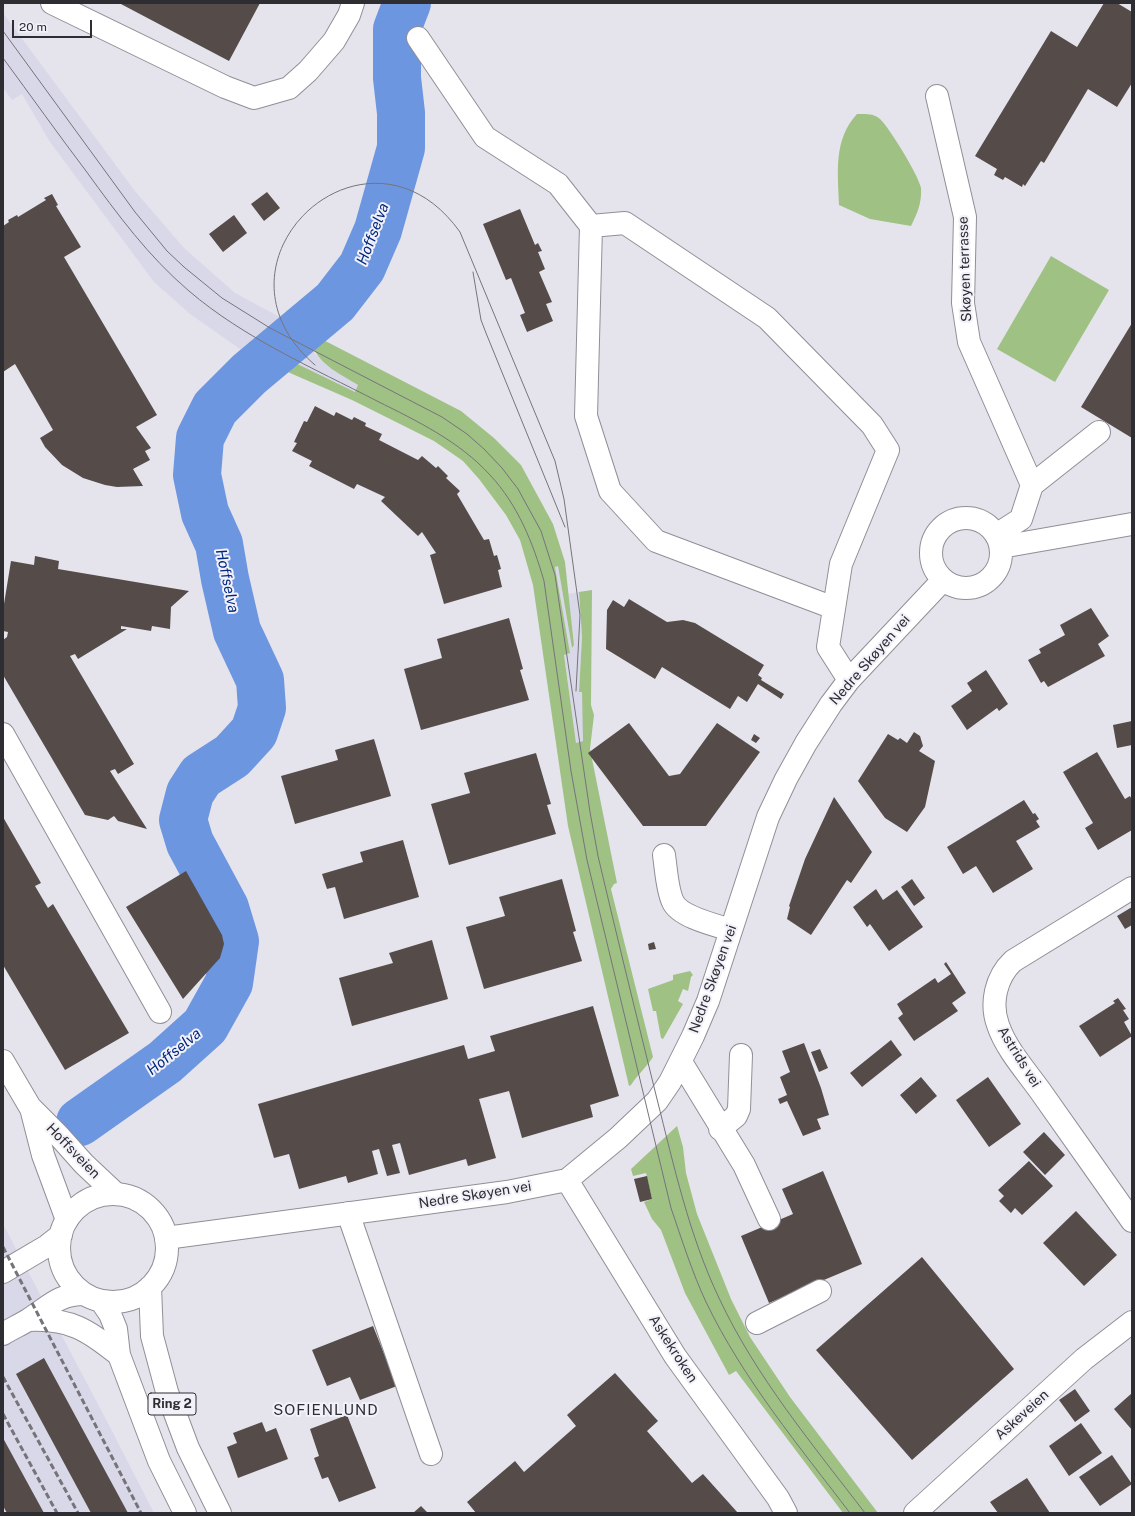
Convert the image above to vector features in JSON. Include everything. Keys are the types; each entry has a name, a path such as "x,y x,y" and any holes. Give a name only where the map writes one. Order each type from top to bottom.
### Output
{"street":[{"path":"52,3 226,87 254,98 289,88 308,71 334,41 349,15 353,3"},
{"path":"418,38 485,137 558,184 591,226 586,416 610,491 656,541 834,608"},
{"name":"Skøyen terrasse","path":"936,96 965,217 963,303 969,342 1032,485"},
{"path":"591,226 625,224 767,318 872,426 888,450 841,564 828,647 849,680"},
{"path":"998,541 1021,519 1032,485 1099,432"},
{"path":"960,518 973,518 983,523 998,541 1001,560 996,571 989,580 978,586 966,588 954,586 943,580 935,570 931,557 932,544 938,532 948,523 960,518"},
{"path":"998,541 1132,524"},
{"name":"Nedre Skøyen vei","path":"166,1238 507,1192 568,1180 618,1138 657,1100 681,1062 708,1001 766,823 786,779 831,704 849,680 943,580"},
{"path":"3,734 160,1012"},
{"path":"664,855 673,901 678,909 688,915 731,930"},
{"name":"Astrids vei","path":"1132,888 1013,961 1007,967 997,983 994,1012 998,1026 1011,1048 1132,1221"},
{"path":"720,1129 736,1116 739,1109 741,1056"},
{"name":"Hoffsveien","path":"3,1061 30,1106 84,1164 116,1194"},
{"path":"681,1062 720,1129 744,1165 769,1219"},
{"name":"Hoffsveien","path":"30,1106 64,1228"},
{"name":"Askekroken","path":"568,1180 675,1356 778,1498 786,1513"},
{"path":"3,1272 42,1249 64,1228 76,1209 88,1200 101,1195 116,1194 130,1197 143,1203 161,1224 166,1238 164,1265 158,1277 150,1287 140,1295 127,1300 114,1302 93,1297 74,1285 66,1274 61,1262 59,1249 64,1228"},
{"path":"348,1213 431,1454"},
{"name":"Ring 2","path":"150,1287 152,1336 167,1392 188,1448 220,1513"},
{"path":"757,1323 820,1291"},
{"name":"Ring 2","path":"3,1334 29,1320 53,1302 70,1294 93,1297 110,1314 116,1329 119,1355 159,1461 185,1513"},
{"name":"Ring 2","path":"29,1320 48,1319 65,1321 101,1340 119,1355"},
{"name":"Askeveien","path":"915,1513 1084,1360 1132,1322"}],"shaded area":[{"path":"3,13 135,191 184,248 235,293 304,330 302,333 308,338 315,354 326,365 359,385 355,392 279,355 276,362 260,354 250,356 190,314 154,282 50,142 22,94 12,100 3,88"},
{"path":"555,566 558,566 572,648 574,645 568,594 579,592 582,637 579,692 582,692 584,727 583,741 576,743 564,655 570,653"},
{"path":"3,1224 110,1427 154,1513 3,1513"}],"green space":[{"path":"857,114 872,115 880,119 896,141 915,173 921,188 921,199 919,208 911,226 870,219 839,205 838,169 840,146 849,124"},
{"path":"1051,256 1109,290 1055,382 997,349"},
{"path":"304,330 461,411 494,438 521,465 553,524 565,562 574,645 572,648 558,566 555,567 570,653 564,655 576,743 583,741 582,692 579,692 582,637 579,592 592,590 591,705 594,715 590,749 617,883 614,884 611,889 653,1057 629,1086 568,826 533,585 520,540 506,515 479,479 463,461 434,441 352,400 274,366 279,355 355,392 358,385 332,369 320,359 313,346 306,342 308,338 302,333"},
{"path":"690,971 693,975 691,977 688,991 683,989 678,1001 683,1004 663,1039 661,1038 656,1011 653,1011 648,989 673,980 673,975"},
{"path":"677,1126 683,1147 686,1173 697,1214 731,1299 750,1337 790,1397 878,1513 843,1513 736,1371 729,1375 685,1293 661,1230 652,1219 644,1202 652,1199 646,1173 633,1176 631,1169"}],"building":[{"path":"119,3 260,3 229,61"},
{"path":"1104,3 1117,3 1132,12 1132,83 1117,107 1088,89 1044,163 1041,161 1025,186 1023,184 1022,187 1005,177 1003,180 994,175 997,169 975,156 1051,31 1077,47"},
{"path":"267,192 280,208 264,221 251,204"},
{"path":"52,194 58,205 56,206 81,247 64,257 157,415 136,427 151,448 145,451 150,460 133,469 143,486 117,487 105,485 83,478 62,465 45,447 40,438 53,430 15,364 3,372 3,226 9,222 8,220 17,215 18,217 46,200 44,198"},
{"path":"520,209 535,245 538,243 542,251 538,252 545,269 539,272 552,302 546,304 553,321 527,332 520,315 525,313 511,278 506,280 483,224"},
{"path":"234,215 247,233 223,252 209,234"},
{"path":"1132,323 1132,438 1081,407"},
{"path":"315,406 334,416 336,412 352,420 354,417 366,423 365,426 382,434 379,440 418,460 422,456 436,468 438,466 448,476 446,478 460,491 457,494 484,540 489,539 494,556 497,555 501,569 498,570 502,587 444,604 430,555 436,553 422,532 418,536 381,501 385,497 357,484 354,489 309,466 312,461 292,451 297,443 294,442 304,421 307,422"},
{"path":"35,556 59,561 58,569 189,591 171,607 170,629 152,626 151,631 121,626 121,629 127,629 78,659 75,654 70,656 134,764 118,774 115,769 110,771 147,829 118,821 114,816 108,820 85,815 3,675 3,640 7,637 8,632 3,631 3,610 11,561 34,565"},
{"path":"629,599 667,622 683,620 695,623 764,665 758,675 762,678 761,680 784,694 781,699 758,684 747,702 738,696 730,709 662,667 655,679 606,649 607,610 613,600 624,607"},
{"path":"1091,608 1109,636 1098,644 1105,656 1048,687 1044,681 1041,683 1028,660 1041,653 1039,649 1065,635 1060,625"},
{"path":"509,618 523,669 520,670 529,700 421,730 404,669 442,658 437,639"},
{"path":"986,670 1008,704 999,711 997,708 967,730 951,706 972,691 967,683"},
{"path":"1132,721 1132,745 1117,748 1113,725"},
{"path":"629,723 669,776 680,774 717,723 760,752 706,826 643,826 588,753"},
{"path":"914,732 920,736 923,746 919,751 935,761 925,807 907,832 885,818 858,781 888,734 898,740 900,738 907,743"},
{"path":"754,734 760,738 756,743 751,740"},
{"path":"374,739 391,796 295,824 281,776 338,760 335,750"},
{"path":"1097,752 1125,799 1130,796 1132,800 1132,830 1098,850 1085,828 1093,823 1063,772"},
{"path":"536,753 551,804 547,805 556,834 449,865 431,804 470,793 464,773"},
{"path":"834,797 872,852 851,883 847,880 811,935 787,919 789,906 805,859"},
{"path":"1024,800 1033,814 1035,813 1039,819 1036,821 1040,827 1016,841 1033,869 993,893 976,866 963,874 947,847"},
{"path":"3,817 41,883 35,886 48,908 53,904 129,1033 65,1070 3,965"},
{"path":"403,840 419,897 344,919 335,887 327,889 322,874 363,862 360,852"},
{"path":"186,871 222,935 224,944 220,958 183,999 126,907"},
{"path":"562,879 576,931 573,932 582,961 484,989 466,927 505,916 499,897"},
{"path":"912,879 925,898 914,906 901,887"},
{"path":"876,889 883,900 897,890 923,927 889,951 870,924 867,927 853,907"},
{"path":"1132,907 1132,925 1125,929 1117,916"},
{"path":"432,940 448,999 352,1026 339,978 393,963 389,953"},
{"path":"654,942 656,949 649,950 648,944"},
{"path":"946,962 966,993 952,1003 958,1011 914,1041 898,1018 903,1014 897,1004 935,978 938,983 951,974 944,964"},
{"path":"1118,998 1126,1009 1123,1010 1129,1019 1124,1022 1132,1036 1100,1057 1079,1026 1115,1003 1113,1001"},
{"path":"593,1006 619,1096 590,1105 593,1117 522,1138 509,1091 479,1099 496,1158 468,1166 466,1159 409,1175 400,1143 392,1145 400,1173 387,1176 379,1149 372,1151 378,1174 348,1183 346,1176 299,1189 289,1154 274,1158 258,1104 464,1045 468,1059 495,1051 490,1036"},
{"path":"891,1040 902,1055 862,1087 850,1073"},
{"path":"804,1043 821,1088 829,1115 817,1119 821,1129 803,1136 787,1101 780,1104 778,1099 787,1095 780,1077 790,1072 782,1051"},
{"path":"820,1049 828,1068 819,1072 811,1052"},
{"path":"921,1077 937,1096 916,1114 900,1095"},
{"path":"988,1077 1021,1124 989,1147 956,1100"},
{"path":"1044,1132 1065,1155 1045,1175 1023,1152"},
{"path":"1029,1161 1053,1186 1022,1215 1015,1208 1011,1213 999,1201 1004,1196 998,1190"},
{"path":"823,1171 862,1264 769,1303 741,1236 793,1214 782,1189"},
{"path":"647,1176 652,1199 640,1202 634,1179"},
{"path":"1076,1211 1117,1255 1084,1286 1043,1243"},
{"path":"922,1257 1014,1369 912,1460 816,1350"},
{"path":"373,1326 397,1386 360,1400 350,1377 327,1386 312,1350"},
{"path":"44,1358 128,1513 91,1513 16,1374"},
{"path":"615,1373 658,1421 647,1431 692,1483 703,1474 738,1513 476,1513 467,1502 515,1461 524,1472 576,1426 567,1415"},
{"path":"1075,1389 1090,1411 1075,1422 1059,1400"},
{"path":"1132,1393 1132,1430 1114,1409"},
{"path":"347,1415 376,1488 339,1502 328,1477 322,1479 314,1458 319,1456 310,1429"},
{"path":"262,1422 266,1432 276,1428 288,1459 238,1478 227,1447 237,1443 233,1433"},
{"path":"1081,1423 1102,1453 1069,1476 1049,1446"},
{"path":"3,1438 44,1513 7,1513 3,1506"},
{"path":"1112,1455 1132,1484 1100,1506 1079,1477"},
{"path":"1027,1478 1050,1513 998,1513 990,1502"},
{"path":"421,1506 428,1513 413,1513"}],"waterway":[{"name":"Hoffselva","path":"80,1122 165,1062 205,1026 229,983 235,941 225,908 190,843 183,820 190,793 201,776 232,756 254,732 262,708 260,680 237,631 225,579 219,544 205,513 197,475 200,438 215,408 249,374 335,302 362,267 378,230 401,148 401,113 397,78 397,29 407,3"}],"tram line":[{"path":"3,31 135,212 167,251 184,267 222,298 270,328 442,417 467,434 484,449 502,468 518,489 541,531 555,575 590,812 598,856 670,1150 683,1200 699,1250 719,1298 750,1355 786,1410 865,1513"},
{"path":"3,58 122,219 160,264 174,278 210,308 256,338 407,416 451,442 478,463 490,475 509,499 523,525 535,553 544,581 571,771 587,860 671,1208 687,1256 706,1302 754,1385 850,1513"},
{"path":"315,365 283,324 274,282 284,243 308,211 342,190 381,183 422,196 460,232 555,461 564,499 580,615 576,691"},
{"path":"473,272 481,320 565,527"}],"railway":[{"path":"3,1247 141,1513"},
{"path":"3,1377 78,1513"},
{"path":"3,1414 57,1513"}],"district":[{"name":"SOFIENLUND","path":"326,1410"}]}
